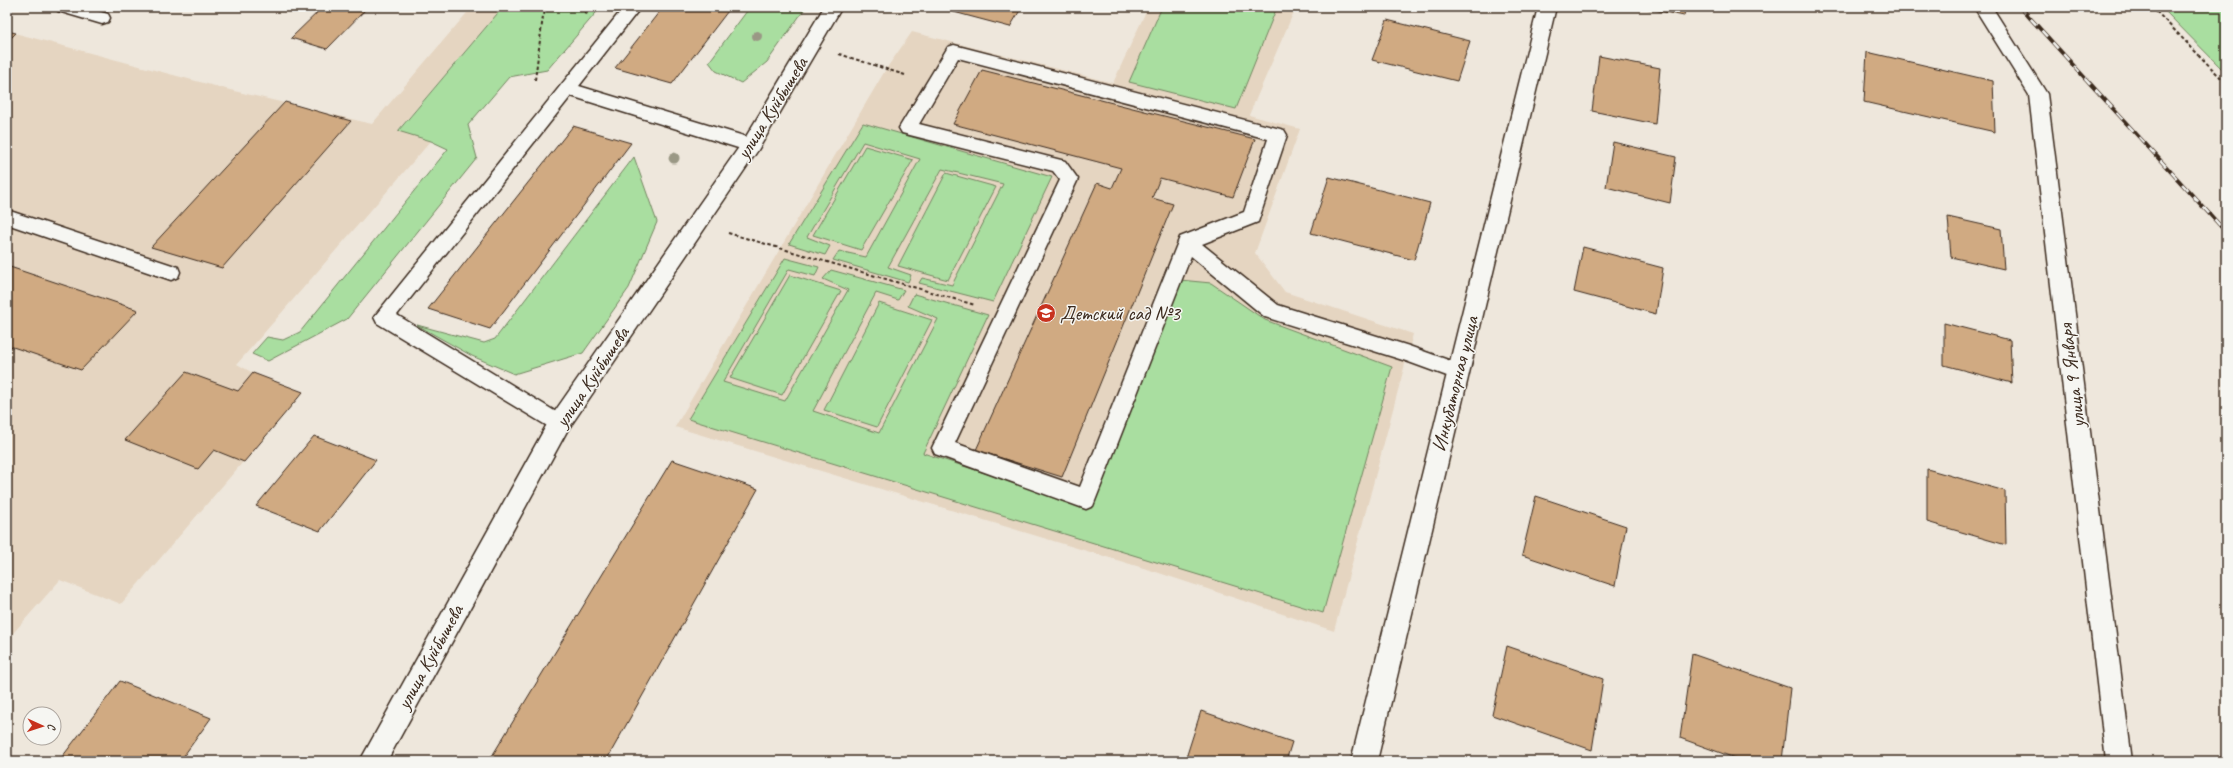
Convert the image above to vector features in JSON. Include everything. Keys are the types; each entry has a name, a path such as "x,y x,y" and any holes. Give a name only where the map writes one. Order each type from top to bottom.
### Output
{"street":[{"name":"улица Куйбышева","path":"373,761 559,424 752,145 833,7"},
{"name":"Инкубаторная улица","path":"1364,761 1547,7"},
{"name":"улица 9 Января","path":"1983,7 2038,94 2119,761"}],"lane":[{"path":"64,7 102,18"},
{"path":"559,424 384,317 633,7"},
{"path":"954,51 1278,135 1252,217 1187,242 1086,499 942,448 1069,179 1059,166 908,128 934,84 954,51"},
{"path":"567,89 752,145"},
{"path":"7,217 171,272"},
{"path":"1187,242 1272,311 1409,354 1458,372"}],"path":[{"path":"536,128 535,72 543,16 548,7"},
{"path":"2152,7 2226,83"},
{"path":"811,45 934,84"},
{"path":"697,224 1006,314"}],"shaded area":[{"path":"472,7 503,7 398,130 431,141 237,364 253,373 303,392 121,604 60,580 7,640 7,31 230,90 372,124"},
{"name":"Детский сад №3","path":"1148,7 1296,7 1249,115 1300,129 1255,253 1285,292 1413,334 1334,631 1150,570 675,427 886,69 912,32 1113,83"}],"green space":[{"path":"503,7 601,7 547,70 509,77 468,125 477,158 347,319 268,361 252,354 267,337 283,340 300,332 448,149 431,141 398,131"},
{"path":"750,7 806,7 767,62 741,83 716,71 709,62"},
{"path":"1162,7 1277,7 1236,109 1129,82"},
{"path":"2161,7 2226,7 2226,73"},
{"path":"863,123 1052,177 993,302 919,283 922,278 952,285 1003,184 942,169 888,267 911,275 908,282 833,260 839,251 866,257 920,159 863,142 807,237 830,246 825,255 789,244"},
{"path":"865,146 913,160 861,250 813,235"},
{"path":"634,157 657,222 629,288 583,353 514,374 472,356 417,325 484,343 495,339"},
{"path":"946,173 996,187 948,280 898,266"},
{"path":"785,258 819,267 815,276 789,269 723,382 785,401 848,290 823,279 831,270 904,290 898,300 876,293 813,411 879,433 938,319 908,306 914,294 988,315 923,453 1090,507 1180,280 1211,283 1265,320 1392,367 1323,613 688,419"},
{"path":"790,275 841,291 782,395 730,378"},
{"path":"879,303 932,320 877,427 824,410"}],"building":[{"path":"323,7 368,7 327,49 291,38"},
{"path":"663,7 731,7 672,84 615,68"},
{"path":"952,7 1022,7 1010,27 950,11"},
{"path":"1640,7 1685,7 1684,16"},
{"path":"1387,20 1470,41 1457,81 1372,60"},
{"path":"7,31 16,33 7,42"},
{"path":"1867,52 1993,81 1995,132 1864,102"},
{"path":"1599,56 1660,68 1655,124 1592,111"},
{"path":"982,70 1255,139 1233,197 1160,178 1152,198 1173,204 1062,477 976,450 1097,183 1112,188 1121,168 953,124"},
{"path":"285,102 351,121 222,268 151,247"},
{"path":"573,126 631,143 490,329 428,309"},
{"path":"1613,142 1676,157 1670,203 1606,187"},
{"path":"1329,177 1430,203 1414,260 1311,233"},
{"path":"1948,217 2001,229 2004,269 1951,257"},
{"path":"1583,247 1663,268 1656,314 1574,292"},
{"path":"7,266 138,310 81,370 7,345"},
{"path":"1944,323 2010,340 2012,383 1944,365"},
{"path":"186,372 238,391 253,373 303,392 244,462 214,450 198,469 125,440"},
{"path":"314,436 376,460 320,531 256,506"},
{"path":"672,460 758,489 606,761 489,761"},
{"path":"1927,469 2005,491 2006,545 1927,522"},
{"path":"1536,496 1626,526 1615,586 1522,555"},
{"path":"1507,646 1603,679 1592,750 1492,715"},
{"path":"1692,654 1790,688 1782,761 1743,761 1680,738"},
{"path":"120,681 211,718 180,761 59,761"},
{"path":"1201,711 1292,742 1286,761 1185,761"}],"railway":[{"path":"2020,7 2226,232"}],"place":[{"name":"Детский сад №3","path":"1046,313"}]}
